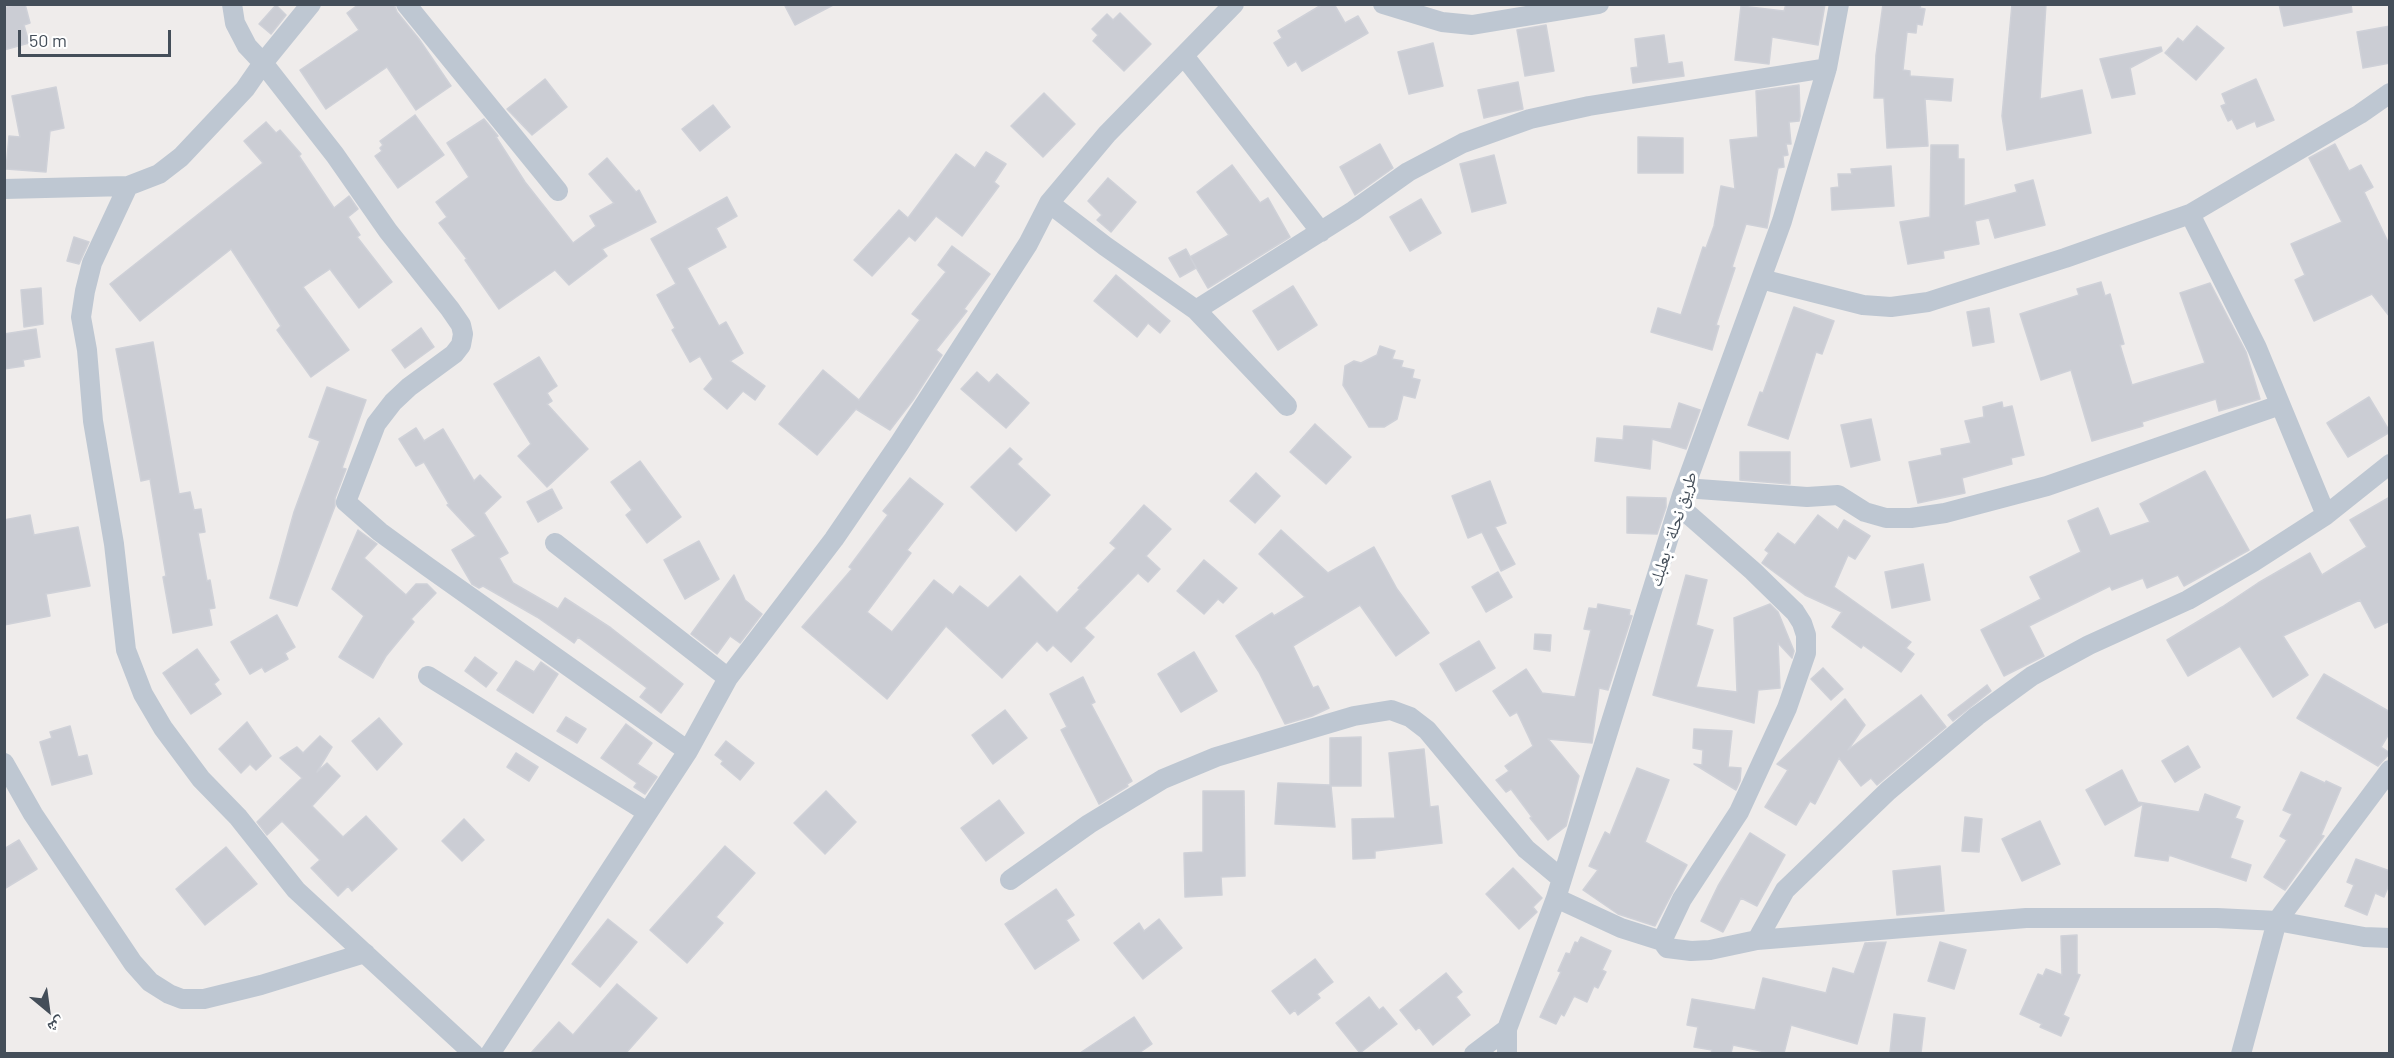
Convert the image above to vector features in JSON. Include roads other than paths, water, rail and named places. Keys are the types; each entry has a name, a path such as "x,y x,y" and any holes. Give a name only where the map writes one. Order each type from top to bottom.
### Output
{"street":[{"path":"232,4 235,23 247,46 263,63 334,155 388,231 461,325 463,334 461,345 454,354 409,387 393,402 376,424 346,502 380,532 428,567 688,751"},
{"path":"4,189 128,186 159,174 181,157 245,89 311,4"},
{"path":"406,4 558,191"},
{"path":"490,1053 688,751 728,678 834,539 899,444 1028,244 1049,203 1107,134 1234,4"},
{"path":"1383,4 1433,20 1472,25 1599,4"},
{"name":"طريق نحلة - بعلبك","path":"1507,1053 1508,1029 1556,898 1685,488 1782,221 1827,68 1839,4"},
{"path":"1184,56 1321,232"},
{"path":"1196,310 1321,232 1408,172 1463,143 1530,119 1589,106 1827,68"},
{"path":"1761,279 1863,305 1891,307 1928,302 2065,258 2190,214 2360,114 2390,93"},
{"path":"128,186 92,263 81,317 87,350 93,421 114,544 126,650 142,694 163,728 201,779 238,818 296,890 474,1053"},
{"path":"1049,203 1105,246 1196,310 1287,406"},
{"path":"2190,214 2257,348 2326,515"},
{"path":"1685,488 1807,497 1838,495 1865,512 1886,518 1911,518 1945,513 2047,486 2280,405"},
{"path":"1757,940 1785,890 1888,791 1977,716 2032,676 2089,645 2188,600 2253,562 2326,515 2390,464"},
{"path":"1662,940 1682,899 1739,812 1787,708 1806,653 1806,635 1795,612 1753,571 1680,507"},
{"path":"555,543 728,678"},
{"path":"428,676 647,812"},
{"path":"1010,880 1089,824 1163,779 1216,757 1354,716 1391,710 1410,717 1427,730 1526,849 1562,879"},
{"path":"4,763 33,814 133,963 150,982 169,994 182,999 204,999 261,985 365,953"},
{"path":"2241,1053 2277,921 2390,770"},
{"path":"1556,898 1621,928 1662,940 1668,948 1690,951 1710,950 1757,940 2026,918 2217,918 2277,921 2364,937 2390,938"},
{"path":"1474,1053 1508,1029"}]}
